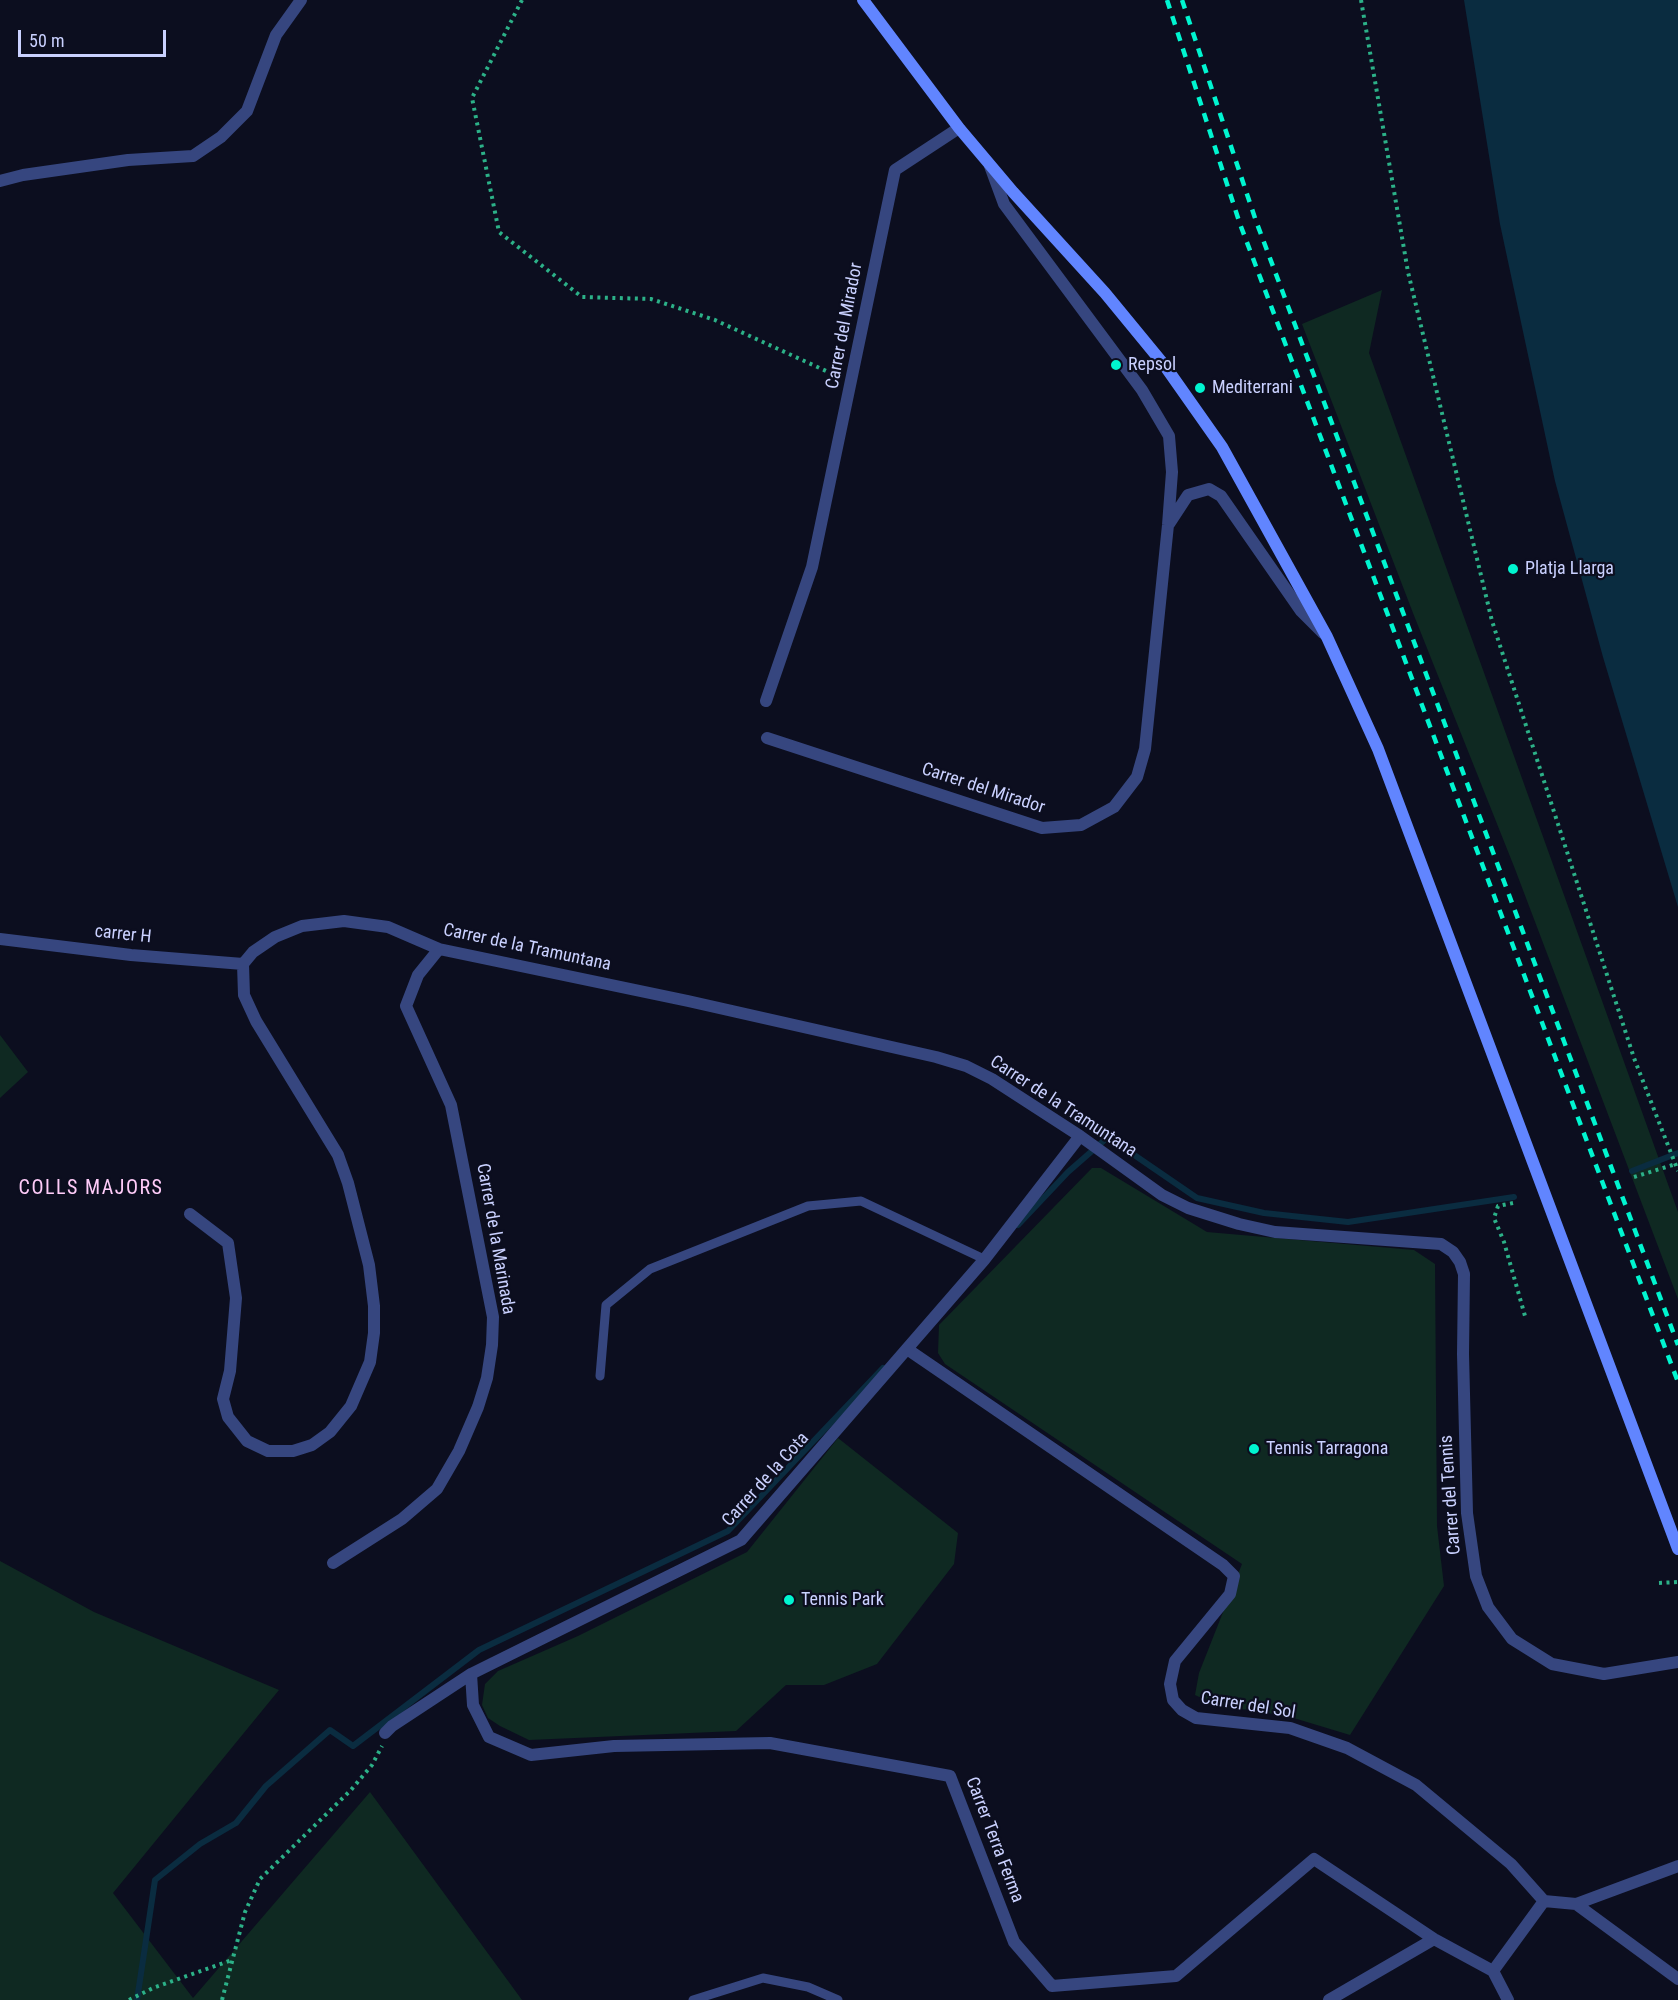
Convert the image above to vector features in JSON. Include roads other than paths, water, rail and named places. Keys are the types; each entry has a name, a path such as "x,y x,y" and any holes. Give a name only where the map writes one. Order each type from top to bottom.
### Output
{"street":[{"path":"0,181 23,175 128,160 193,156 221,137 247,111 276,35 301,0"},
{"path":"863,0 959,128 1105,293 1165,366 1222,447 1327,637 1390,781 1678,1549"},
{"name":"Carrer del Mirador","path":"766,701 812,567 852,383 894,170 959,128"},
{"name":"Carrer del Mirador","path":"767,738 1042,828 1082,825 1114,807 1137,777 1145,749 1168,525 1172,472 1169,436 1142,390 1004,204 990,165"},
{"name":"Carrer del Mirador","path":"1168,525 1188,495 1209,489 1221,496 1300,611 1327,637"},
{"name":"Carrer de la Tramuntana","path":"243,964 254,952 275,937 302,926 344,921 388,927 439,949 665,996 936,1057 966,1066 992,1079 1084,1138 1162,1195 1188,1208 1239,1224 1275,1232 1441,1244"},
{"name":"carrer H","path":"0,939 131,955 243,964"},
{"name":"Carrer de la Marinada","path":"333,1563 402,1519 437,1488 459,1450 478,1407 489,1367 493,1317 451,1105 406,1006 418,975 439,949"},
{"path":"190,1214 228,1243 236,1298 230,1371 222,1399 228,1418 247,1441 268,1451 293,1451 312,1445 330,1432 351,1406 370,1362 374,1333 374,1306 369,1265 348,1183 338,1155 256,1021 244,995 243,964"},
{"name":"Carrer de la Cota","path":"389,1730 471,1674 741,1540 921,1333 1084,1138"},
{"name":"Carrer del Tennis","path":"1441,1244 1453,1252 1464,1274 1463,1354 1467,1513 1476,1576 1488,1606 1512,1639 1552,1664 1604,1674 1678,1662"},
{"name":"Carrer del Sol","path":"907,1349 1223,1565 1234,1576 1230,1594 1175,1661 1170,1684 1173,1700 1182,1710 1196,1718 1290,1728 1347,1748 1416,1785 1510,1864 1544,1901"},
{"name":"Carrer Terra Ferma","path":"471,1674 473,1705 489,1737 531,1755 614,1746 770,1743 950,1776 1014,1942 1052,1986 1176,1976 1314,1859 1434,1939"},
{"path":"1493,1971 1544,1901 1576,1904 1678,1866"},
{"path":"1576,1904 1678,1979"},
{"path":"1329,2000 1434,1939 1493,1971 1508,2000"}],"lane":[{"path":"600,1376 606,1305 641,1276 660,1264 808,1206 861,1201 984,1259"},
{"path":"693,2000 763,1978 808,1987 838,2000"}],"water":[{"path":"1464,0 1678,0 1678,907 1603,657 1555,481 1500,224"}],"waterway":[{"path":"1018,1225 1068,1172 1108,1137 1197,1198 1264,1213 1348,1222 1514,1197"},
{"path":"1632,1171 1678,1153"},
{"path":"137,2000 155,1880 200,1844 236,1823 266,1786 330,1730 353,1746 479,1650 728,1531 883,1368"}],"railway":[{"path":"1167,0 1240,224 1678,1382"},
{"path":"1182,0 1256,221 1678,1345"}],"place":[{"name":"Repsol","path":"1116,365"},
{"name":"Mediterrani","path":"1200,388"},
{"name":"Platja Llarga","path":"1513,569"},
{"name":"Tennis Tarragona","path":"1254,1449"},
{"name":"Tennis Park","path":"789,1600"}],"district":[{"name":"COLLS MAJORS","path":"91,1189"}]}
